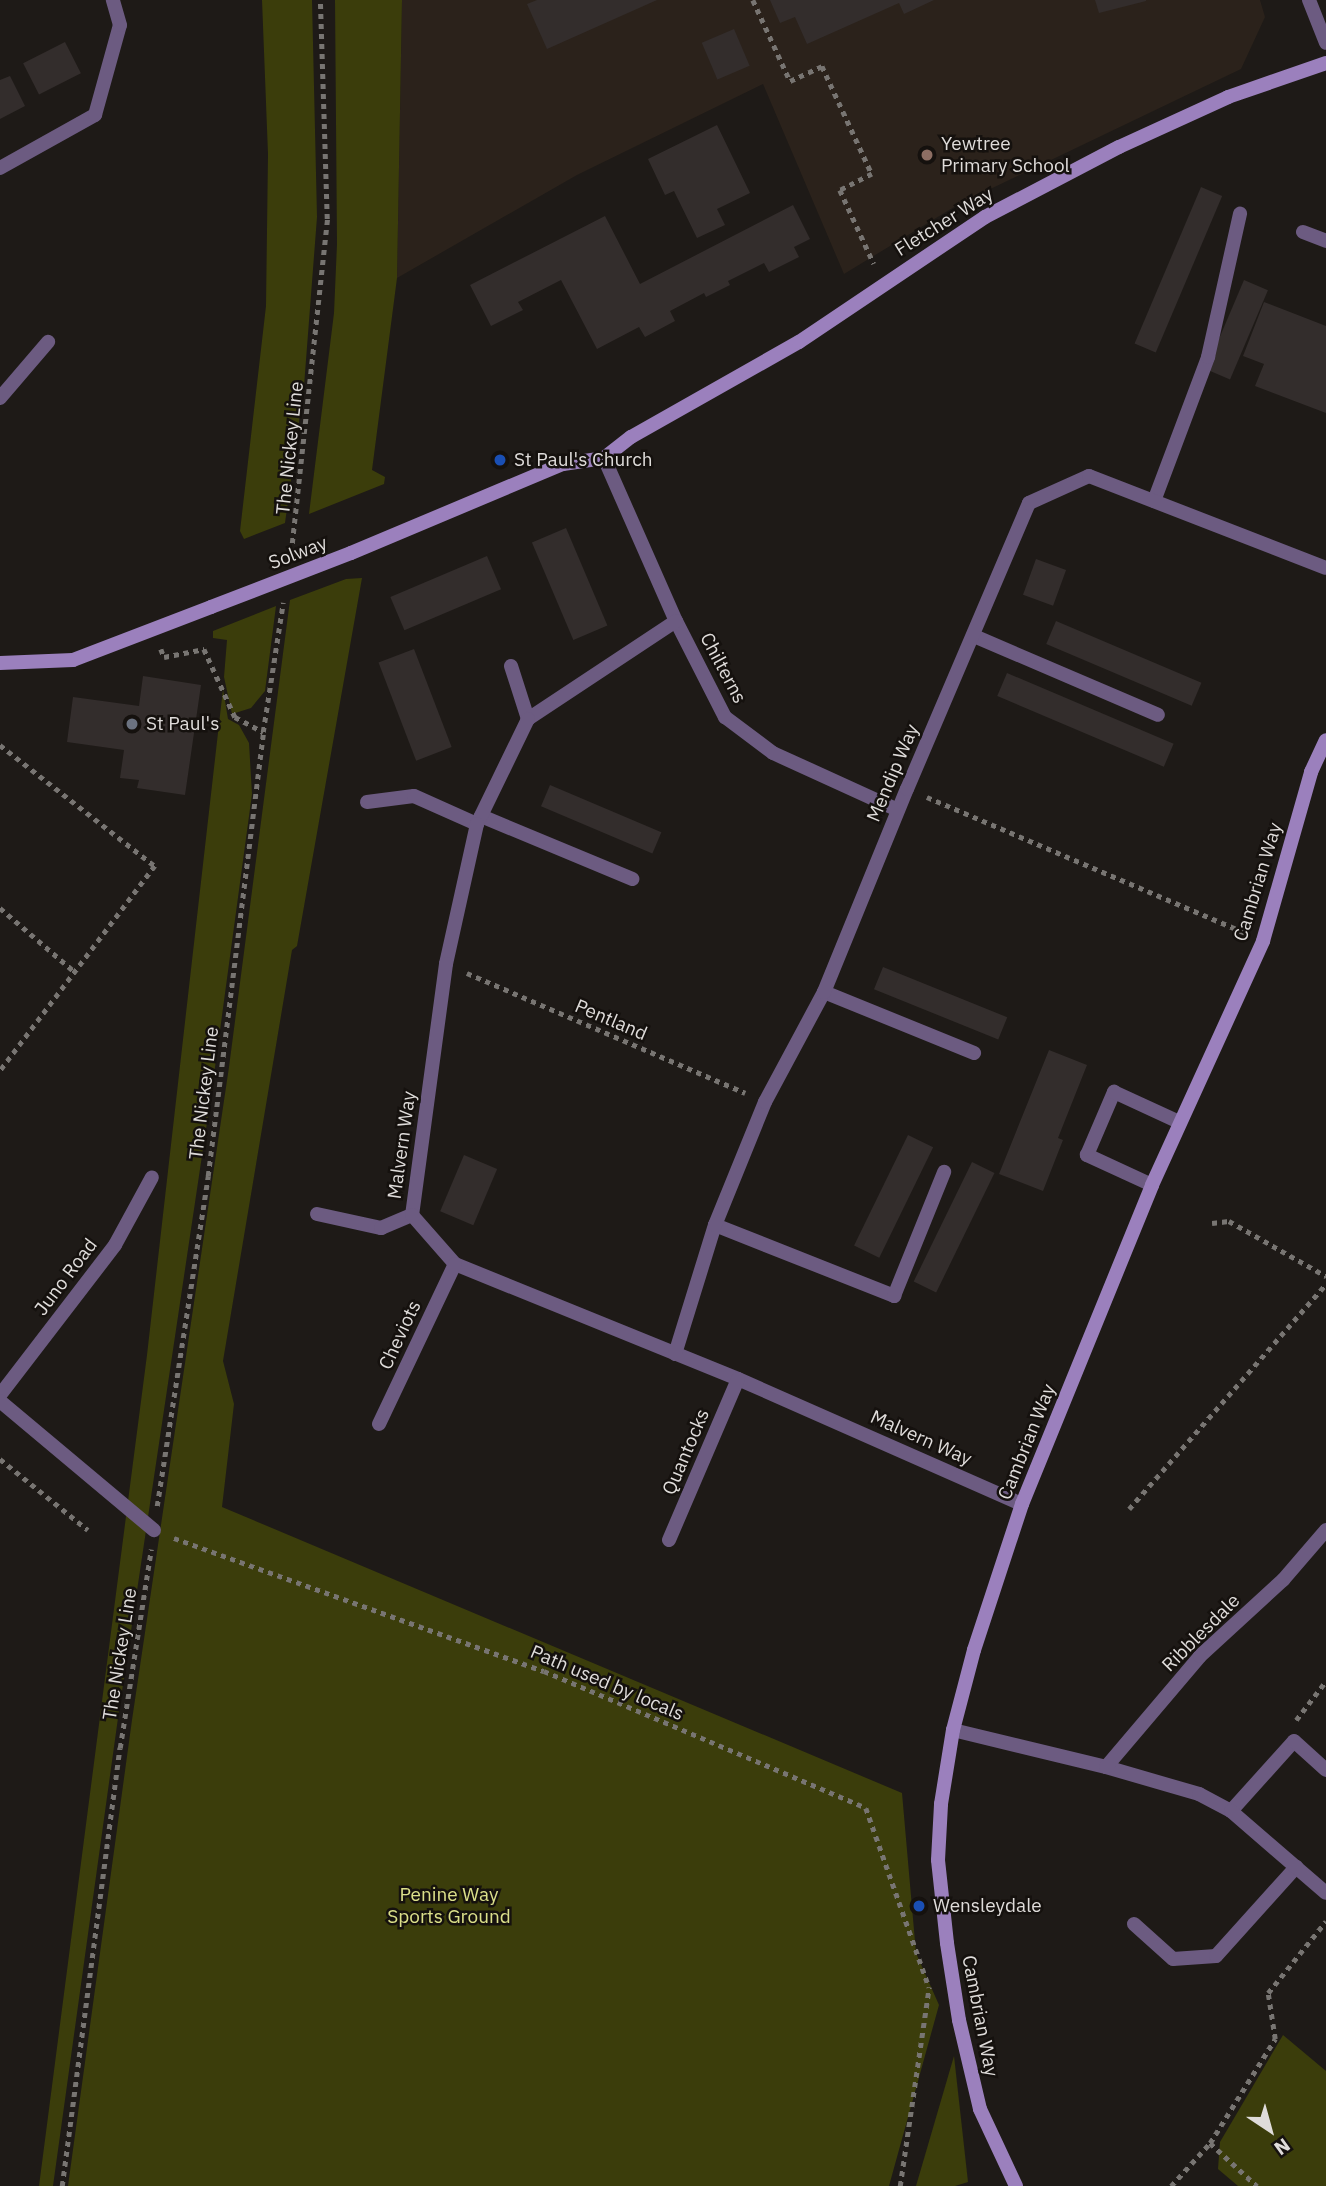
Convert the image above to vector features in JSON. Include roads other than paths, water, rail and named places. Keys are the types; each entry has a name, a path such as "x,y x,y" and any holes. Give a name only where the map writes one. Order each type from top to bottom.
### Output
{"street":[{"path":"0,168 95,115 120,25 113,0"},
{"path":"1309,0 1326,43"},
{"name":"Fletcher Way","path":"604,458 631,437 799,342 883,283 985,217 1119,147 1228,97 1326,63"},
{"path":"1154,501 1208,358 1240,214"},
{"path":"1303,232 1326,241"},
{"path":"0,398 5,380 48,342"},
{"name":"Solway","path":"0,663 73,660 351,553 563,464 604,458"},
{"name":"Chilterns","path":"604,458 676,621 725,717 773,753 898,810"},
{"name":"Mendip Way","path":"675,1354 715,1225 765,1102 824,992 898,810 1030,503 1089,476 1326,568"},
{"path":"511,666 528,719 676,621"},
{"path":"974,636 1158,715"},
{"name":"Malvern Way","path":"528,719 479,820 446,964 412,1215 455,1264 738,1379 1022,1504"},
{"name":"Cambrian Way","path":"1016,2186 980,2109 959,2020 947,1943 938,1860 941,1804 953,1730 974,1650 1022,1504 1152,1185 1263,941 1311,772 1326,740"},
{"path":"367,802 414,796 632,879"},
{"path":"824,992 974,1054"},
{"path":"1152,1185 1087,1155 1114,1092 1179,1122"},
{"path":"715,1225 894,1296 944,1172"},
{"name":"Juno Road","path":"0,1395 115,1245 152,1177"},
{"path":"317,1214 381,1228 412,1215"},
{"name":"Cheviots","path":"379,1423 455,1264"},
{"name":"Quantocks","path":"669,1540 738,1379"},
{"path":"0,1401 154,1530"},
{"name":"Ribblesdale","path":"1106,1767 1200,1656 1283,1580 1326,1530"},
{"path":"953,1730 1106,1767 1199,1794 1231,1811 1326,1893"},
{"path":"1231,1811 1294,1741 1326,1770"},
{"path":"1134,1924 1172,1959 1216,1956 1296,1867"}],"place":[{"name":"Yewtree Primary School","path":"927,155"},
{"name":"St Paul's Church","path":"500,460"},
{"name":"St Paul's","path":"132,724"},
{"name":"Wensleydale","path":"919,1906"}],"park label":[{"name":"Penine Way Sports Ground","path":"449,1906"}]}
